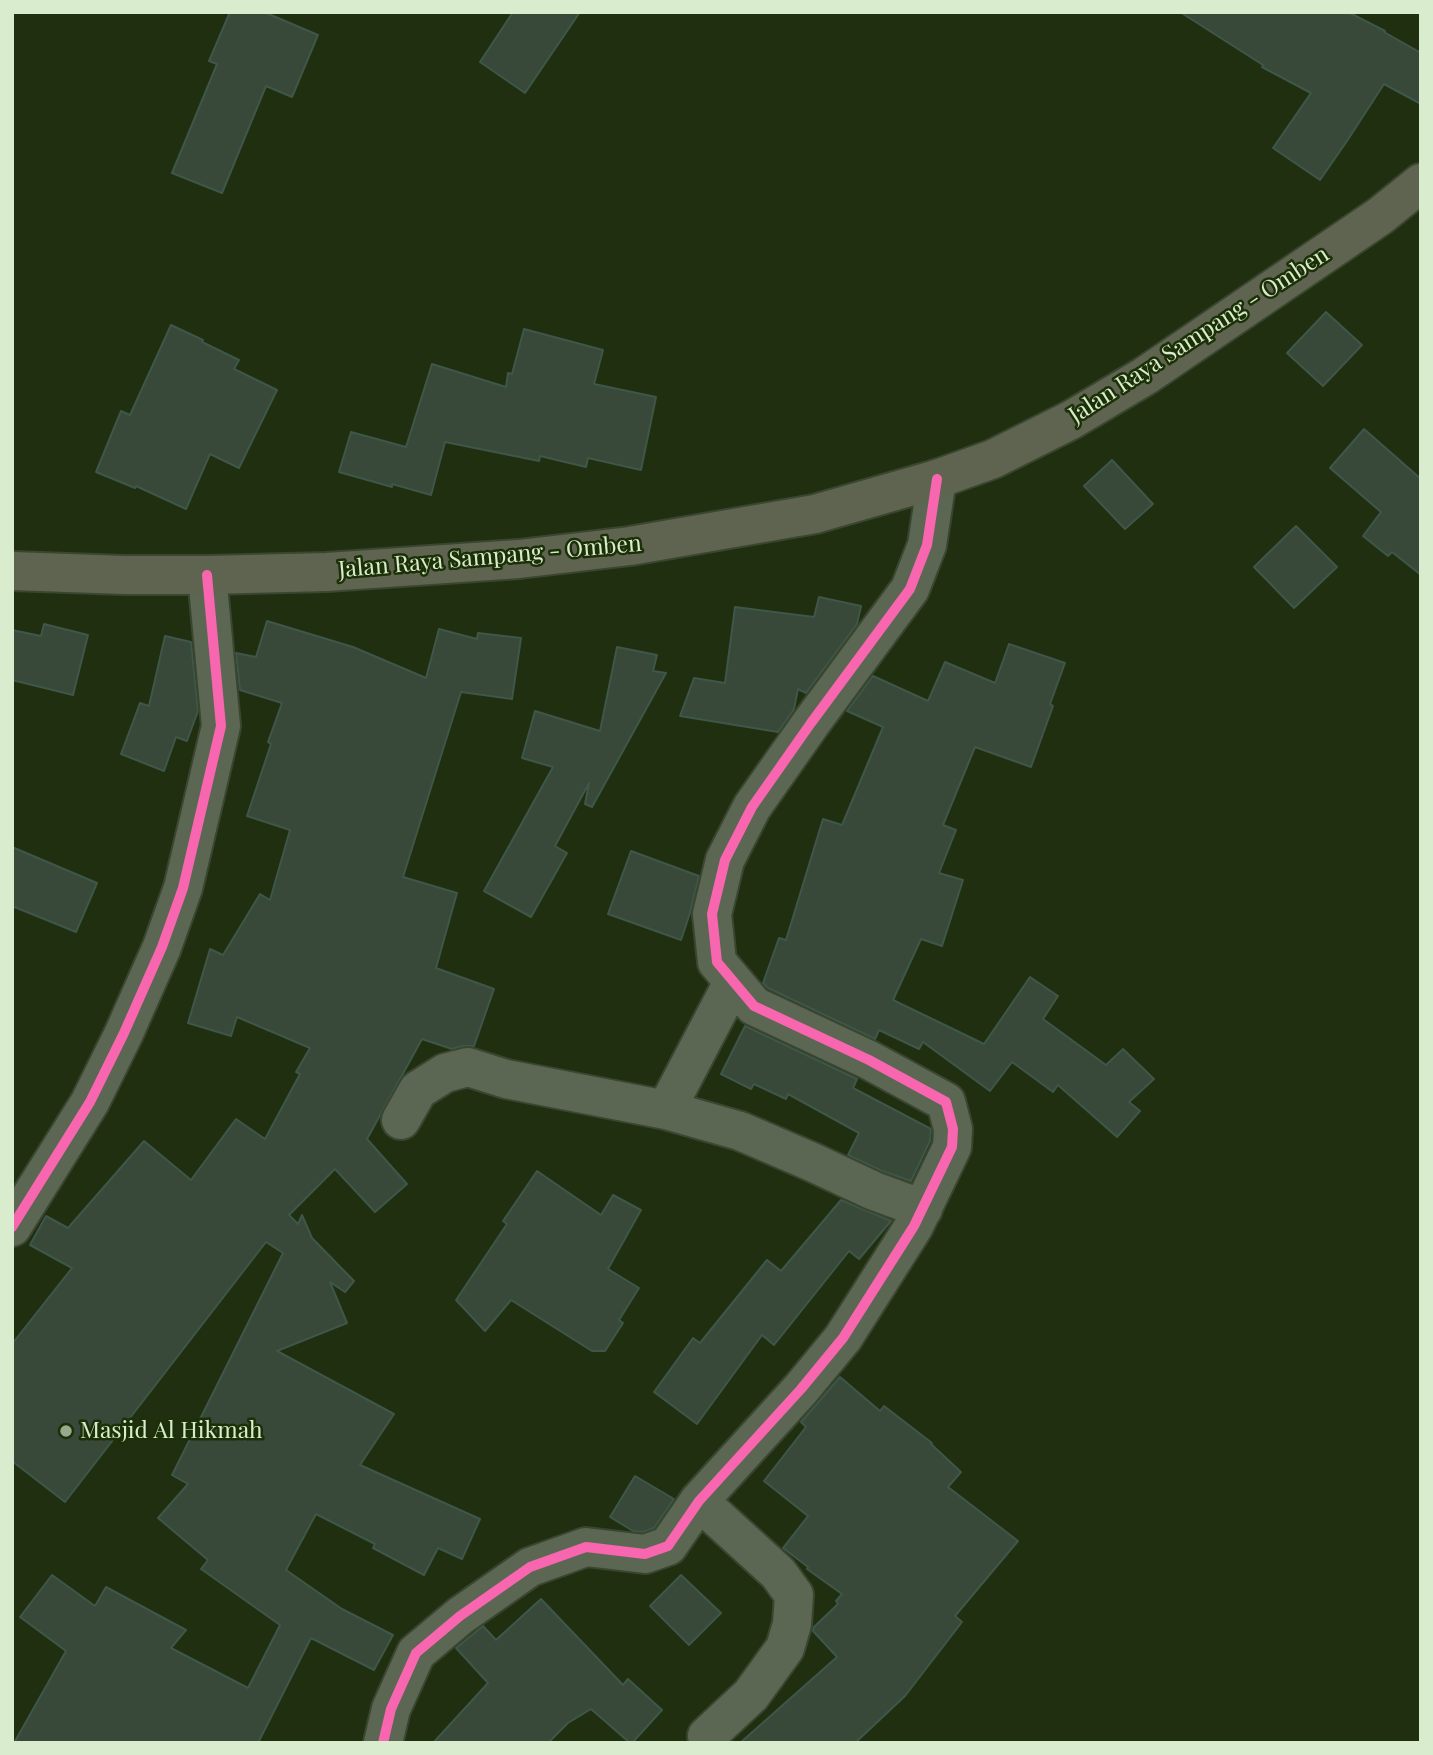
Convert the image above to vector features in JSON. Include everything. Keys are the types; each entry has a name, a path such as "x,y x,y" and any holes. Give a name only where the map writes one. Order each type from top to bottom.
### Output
{"main road":[{"name":"Jalan Raya Sampang - Omben","path":"12,570 124,575 207,575 327,572 519,559 630,547 815,513 937,479 993,459 1071,420 1145,376 1380,216 1421,183"}],"street":[{"path":"383,1743 391,1709 416,1653 460,1616 530,1567 586,1547 645,1554 668,1546 699,1501 801,1390 843,1338 914,1226 952,1147 953,1129 946,1102 869,1060 754,1006 717,962 712,914 725,860 758,798 910,589 927,545 937,479"},
{"path":"12,1227 90,1102 162,947 183,888 221,726 207,575"},
{"path":"666,1110 733,982"},
{"path":"401,1120 418,1090 445,1073 468,1067 506,1079 666,1110 740,1131 874,1191 923,1209"},
{"path":"699,1501 778,1573 794,1595 792,1624 785,1648 751,1695 707,1736"}],"building":[{"path":"230,12 264,12 318,35 292,97 266,86 222,193 172,173 217,64 209,61"},
{"path":"513,12 580,12 525,93 480,62"},
{"path":"1180,12 1348,12 1421,53 1421,104 1384,84 1320,180 1273,148 1311,93 1262,67 1263,65"},
{"path":"1326,312 1362,345 1323,386 1287,353"},
{"path":"171,325 239,360 234,369 277,390 239,468 210,454 186,509 136,486 135,488 96,472 121,411 130,415"},
{"path":"524,329 603,350 594,384 656,397 641,470 588,458 586,467 540,456 539,461 445,442 431,495 339,472 351,432 406,447 432,364 506,387 508,373 512,374"},
{"path":"1364,429 1421,479 1421,575 1392,552 1388,556 1363,536 1381,512 1330,468"},
{"path":"1112,460 1153,504 1125,529 1084,486"},
{"path":"1296,526 1337,567 1294,608 1254,567"},
{"path":"819,597 861,606 857,624 806,693 798,689 794,709 778,732 680,716 694,678 725,683 735,607 814,617"},
{"path":"267,621 353,647 426,678 439,629 477,639 478,633 521,638 512,699 461,692 403,877 457,893 436,968 494,989 474,1046 452,1049 422,1039 367,1139 407,1184 375,1212 335,1169 289,1215 298,1224 302,1215 312,1238 354,1281 345,1292 330,1282 347,1323 277,1351 394,1414 360,1465 480,1519 462,1559 438,1548 424,1575 373,1548 375,1544 316,1514 286,1570 342,1609 393,1635 374,1670 311,1638 258,1743 14,1743 66,1651 20,1617 52,1575 95,1606 106,1587 186,1630 171,1648 248,1688 280,1625 201,1569 208,1560 158,1518 188,1484 172,1475 283,1253 266,1242 65,1502 12,1461 12,1344 72,1268 30,1245 46,1216 68,1228 144,1141 191,1180 236,1119 265,1139 300,1074 296,1072 310,1048 237,1017 231,1036 188,1023 210,949 223,955 260,894 270,900 290,830 247,816 282,703 240,690 236,653 256,657"},
{"path":"44,624 88,635 73,695 12,680 12,630 41,636"},
{"path":"165,636 191,642 198,711 187,741 176,737 164,771 121,754 140,703 149,706"},
{"path":"1009,644 1065,663 1050,704 1053,706 1031,767 975,747 943,825 956,830 939,873 963,880 942,946 921,939 893,1000 984,1044 1030,977 1058,996 1043,1019 1106,1065 1123,1049 1154,1079 1129,1102 1140,1111 1117,1137 1058,1085 1053,1092 1012,1062 990,1091 923,1042 919,1049 879,1030 875,1039 768,988 763,983 779,938 786,940 823,819 842,825 883,727 847,711 873,676 928,701 945,662 995,683"},
{"path":"617,647 657,655 653,671 666,673 592,807 585,804 589,783 555,846 567,853 531,917 484,891 553,767 522,758 535,711 600,731"},
{"path":"12,847 97,883 76,932 12,906"},
{"path":"631,851 699,876 681,940 608,914"},
{"path":"745,1026 857,1079 853,1088 931,1129 930,1141 911,1181 848,1155 859,1133 788,1094 786,1099 754,1084 751,1089 721,1074"},
{"path":"537,1171 601,1215 613,1195 641,1210 608,1269 639,1288 619,1320 623,1323 605,1351 592,1351 511,1300 485,1331 456,1300 507,1224 503,1221"},
{"path":"841,1200 891,1221 859,1259 849,1251 774,1345 762,1335 697,1424 654,1392 693,1338 700,1343 767,1260 781,1271"},
{"path":"840,1377 880,1411 884,1406 932,1443 961,1472 948,1487 1018,1541 955,1616 962,1622 905,1696 855,1743 740,1743 837,1657 813,1631 838,1604 836,1601 842,1594 783,1548 808,1516 764,1481 806,1427 801,1422"},
{"path":"635,1476 674,1499 654,1528 643,1532 633,1531 610,1517"},
{"path":"681,1575 721,1613 689,1645 650,1606"},
{"path":"541,1599 623,1685 628,1679 662,1710 632,1743 591,1709 568,1723 548,1743 433,1743 488,1683 456,1648 483,1626 496,1640"}],"cycle path":[{"path":"383,1743 391,1709 416,1653 460,1616 530,1567 586,1547 645,1554 668,1546 699,1501 801,1389 843,1338 914,1226 952,1147 953,1129 946,1102 869,1060 754,1006 717,962 712,914 725,860 752,807 910,589 927,545 937,479"},
{"path":"12,1227 90,1102 162,947 183,888 221,726 207,575"}],"place":[{"name":"Masjid Al Hikmah","path":"66,1431"}]}
